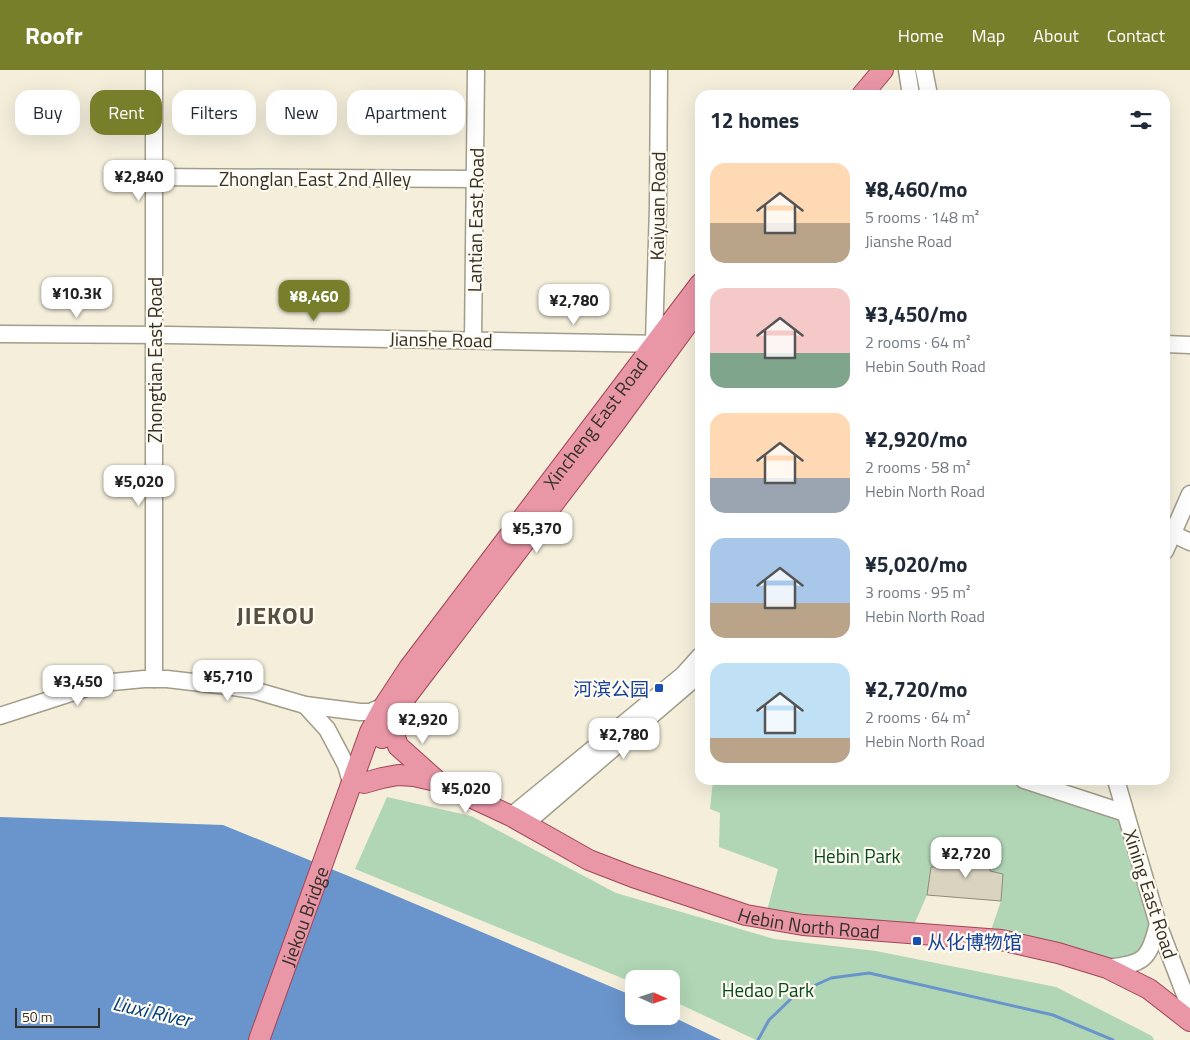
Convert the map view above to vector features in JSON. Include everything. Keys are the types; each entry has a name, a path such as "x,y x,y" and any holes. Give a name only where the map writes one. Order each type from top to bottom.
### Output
{"main road":[{"path":"851,90 867,70"},
{"path":"866,90 883,70"},
{"name":"Xincheng East Road","path":"356,787 377,750 387,714 406,697 462,625 663,344 695,292"},
{"name":"Xincheng East Road","path":"663,344 695,312"},
{"name":"Hebin North Road","path":"387,714 398,746 436,781"},
{"name":"Hebin North Road","path":"356,787 382,778 398,775 414,776 436,781 518,820 589,860 746,915 803,925 1001,940 1058,953 1107,968 1149,989 1190,1021"},
{"name":"Jiekou Bridge","path":"259,1040 356,787"},
{"name":"Jiekou Bridge","path":"273,1040 356,787"}],"street":[{"name":"Zhongtian East Road","path":"154,70 154,679"},
{"name":"Lantian East Road","path":"473,340 476,70"},
{"name":"Kaiyuan Road","path":"659,70 658,206 663,344"},
{"path":"907,70 910,90"},
{"path":"924,70 928,90"},
{"name":"Zhonglan East 2nd Alley","path":"154,177 475,179"},
{"name":"Jianshe Road","path":"0,334 663,344"},
{"path":"1170,344 1190,345"},
{"path":"1170,530 1190,494"},
{"path":"1170,532 1190,542"},
{"path":"518,820 687,686 695,671"},
{"path":"0,716 102,683 154,679 202,682 253,690 305,705 387,714"},
{"path":"305,705 327,729 356,787"},
{"path":"1039,785 1125,813"},
{"name":"Xining East Road","path":"1117,785 1158,924 1190,1008"},
{"path":"1107,968 1124,966 1142,960 1151,949 1158,924"}],"green space":[{"name":"Hebin Park","path":"712,785 1039,785 1125,813 1158,924 1151,949 1124,966 988,939 1001,901 1003,874 990,871 991,857 951,853 945,867 931,867 927,895 910,934 765,918 778,869 719,847 720,813 710,809"},
{"name":"Hedao Park","path":"387,797 471,816 616,893 774,939 876,951 1056,987 1152,1036 1154,1040 756,1040 680,1004 680,970 625,970 625,979 355,869"}],"water":[{"name":"Liuxi River","path":"0,817 223,825 625,993 625,1025 680,1025 680,1020 721,1040 0,1040"}],"building":[{"path":"950,853 991,857 990,871 1003,874 1001,901 927,895 931,867 945,867"}],"waterway":[{"path":"758,1040 769,1020 796,994 831,978 869,973 1053,1015 1113,1040"}],"place":[{"name":"河滨公园","path":"659,688"},
{"name":"从化博物馆","path":"917,941"}],"district":[{"name":"JIEKOU","path":"276,615"}]}
